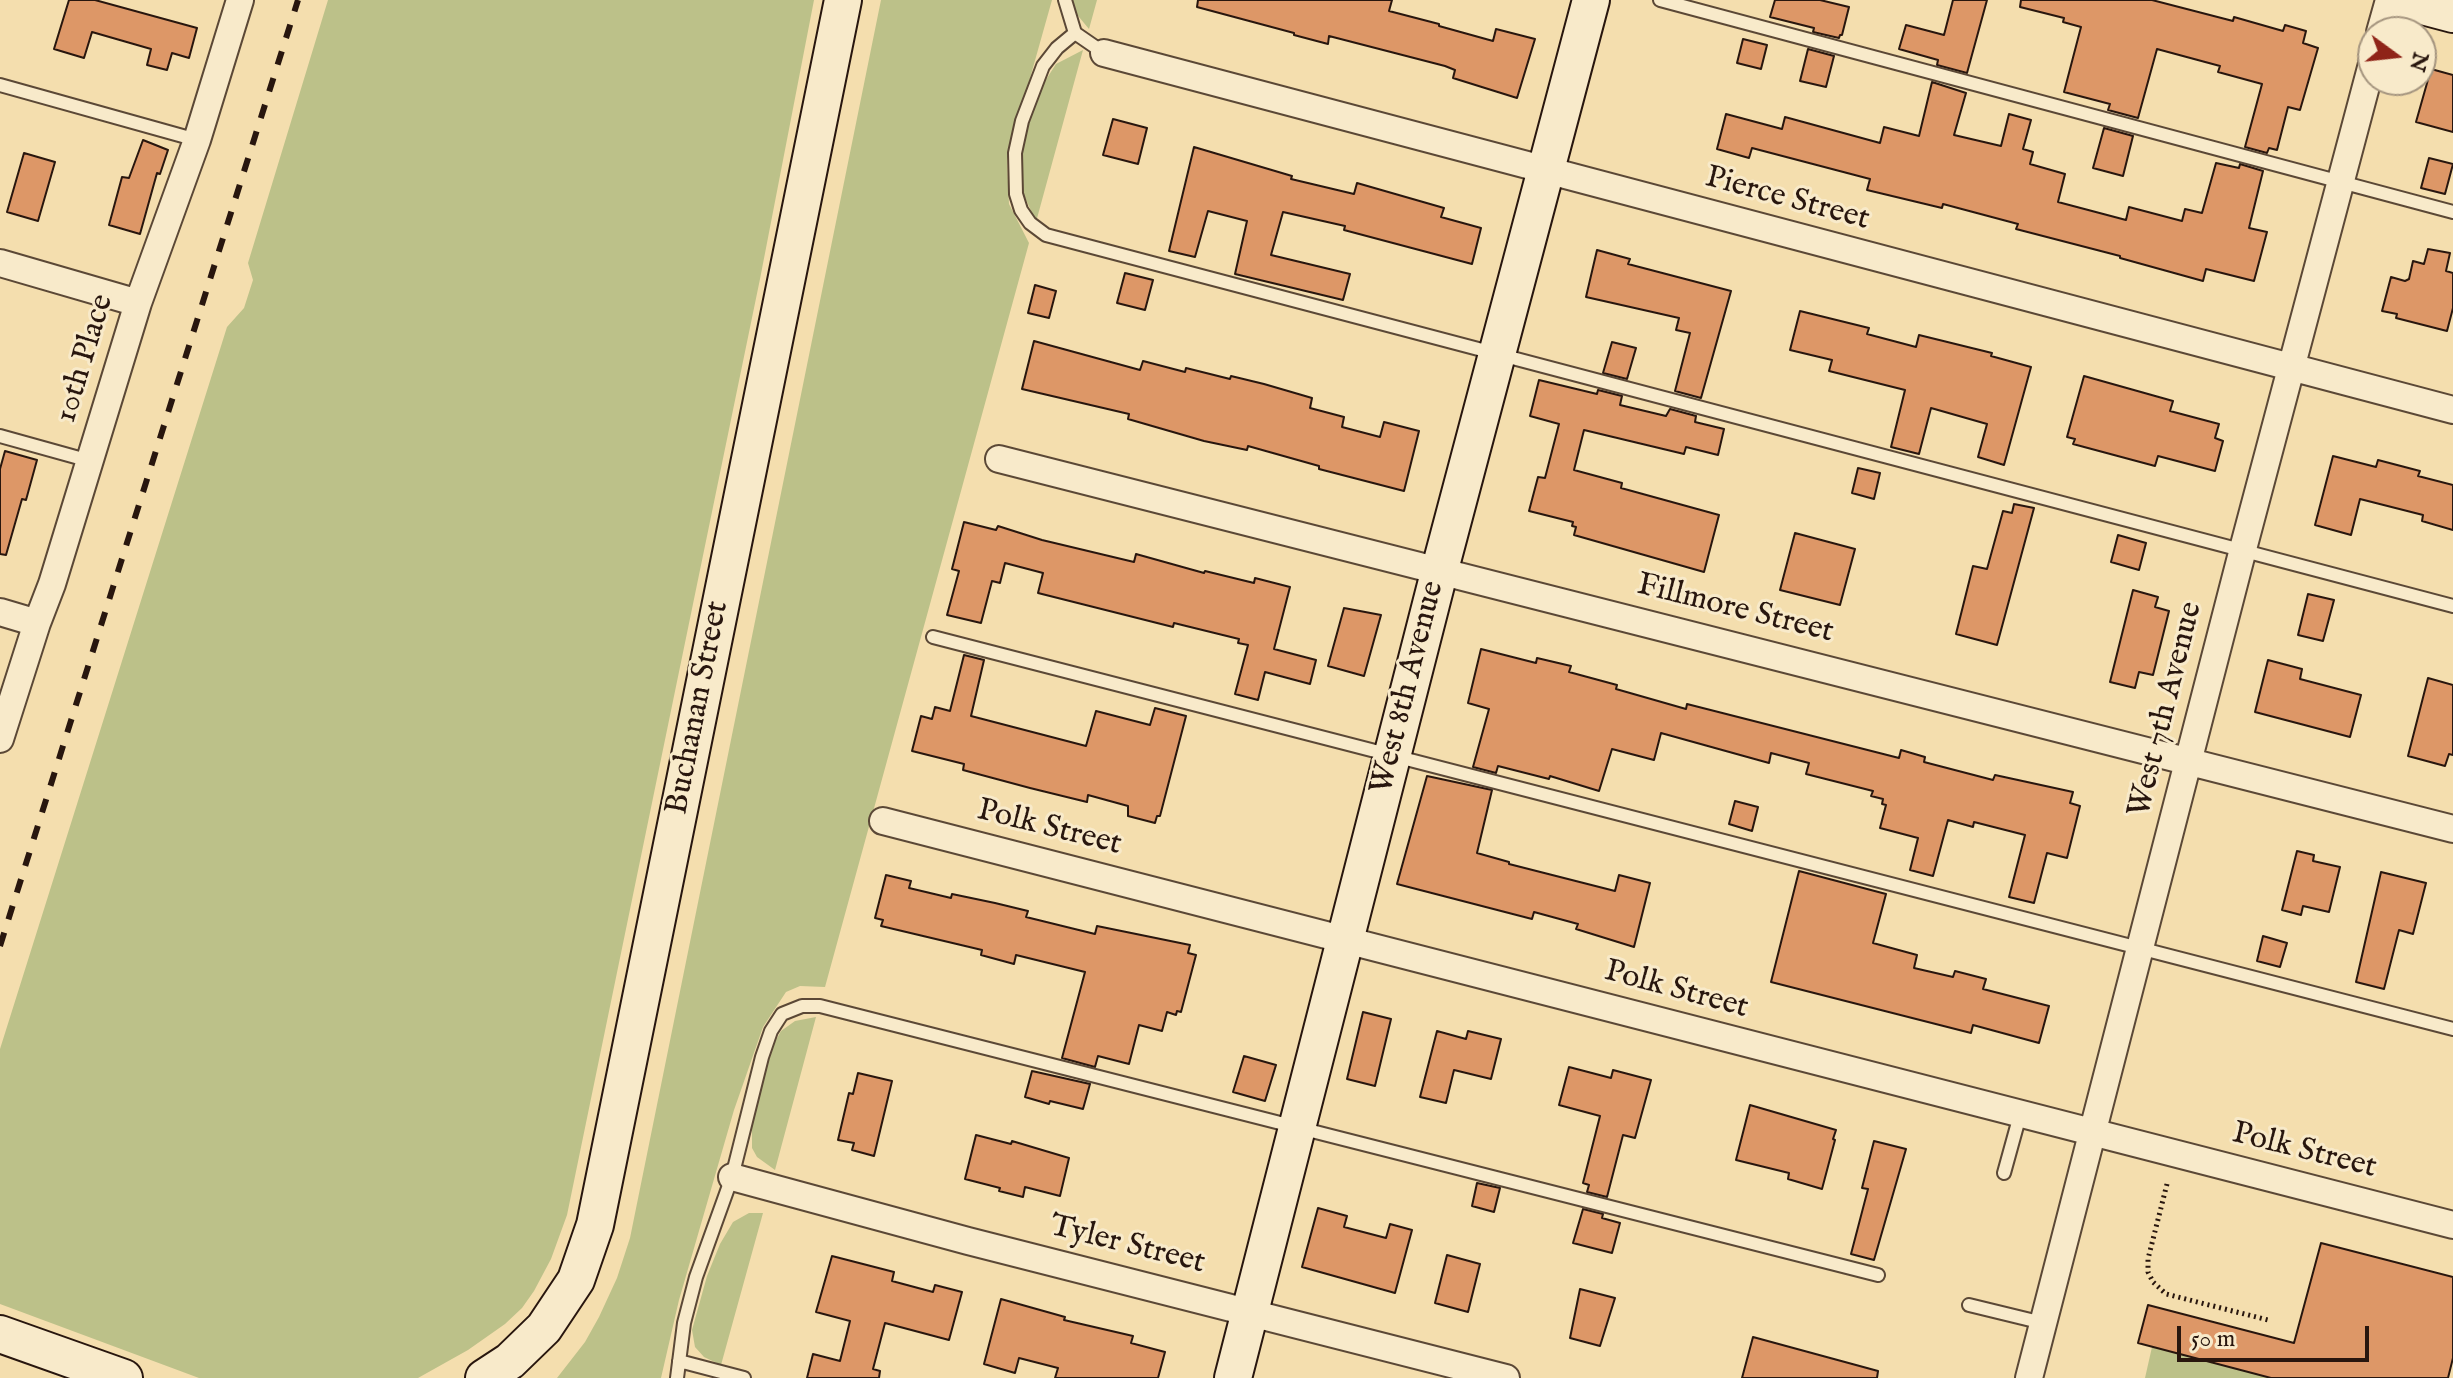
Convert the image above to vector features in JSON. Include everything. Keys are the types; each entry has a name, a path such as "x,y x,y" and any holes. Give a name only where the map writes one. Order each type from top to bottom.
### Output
{"street":[{"name":"10th Place","path":"0,739 52,584 138,303 197,140 240,0"},
{"name":"Buchanan Street","path":"484,1378 510,1361 522,1361 576,1280 595,1225 843,0"},
{"name":"West 8th Avenue","path":"1233,1378 1440,569 1591,0"},
{"path":"2400,0 2453,14"},
{"name":"Pierce Street","path":"1104,53 2453,410"},
{"name":"West 7th Avenue","path":"2029,1378 2363,96"},
{"path":"0,263 138,303"},
{"name":"Fillmore Street","path":"999,459 2453,829"},
{"path":"0,612 37,623"},
{"name":"Polk Street","path":"883,821 2453,1225"},
{"name":"Tyler Street","path":"732,1177 968,1241 1506,1378"},
{"path":"0,1334 124,1378"}],"lane":[{"path":"1065,0 1075,33 1104,53"},
{"path":"1660,0 2453,212"},
{"path":"1075,33 1057,48 1043,66 1022,121 1015,153 1013,174 1021,210 1030,223 1046,235 2453,606"},
{"path":"0,85 197,140"},
{"path":"0,436 90,461"},
{"path":"933,637 2453,1029"},
{"path":"677,1378 684,1323 696,1277 732,1177 762,1057 771,1031 782,1014 802,1006 820,1006 1878,1275"},
{"path":"2004,1173 2020,1115"},
{"path":"1969,1305 2043,1323"},
{"path":"679,1361 744,1378"}],"path":[{"path":"2167,1184 2147,1266 2153,1282 2166,1294 2268,1320"}],"green space":[{"path":"328,0 814,0 760,279 567,1215 551,1259 522,1308 505,1324 468,1350 418,1378 199,1378 0,1304 0,1049 227,327 244,308 253,280 248,263"},
{"path":"881,0 1052,0 1007,160 1009,204 1029,243 825,987 800,986 786,992 763,1027 734,1110 679,1300 661,1378 557,1378 585,1342 599,1317 617,1278 630,1238"},
{"path":"1071,0 1097,0 1089,29 1074,11"},
{"path":"1083,50 1036,222 1023,193 1020,163 1030,117 1040,89 1056,64"},
{"path":"816,1017 775,1170 757,1157 752,1148 752,1125 770,1051 781,1031 795,1021"},
{"path":"749,1213 763,1213 721,1365 704,1357 695,1347 692,1330 707,1276 720,1244 733,1222"},
{"path":"2152,1347 2271,1378 2145,1378"}],"building":[{"path":"69,0 95,0 197,28 189,58 172,53 167,70 147,65 151,49 92,32 84,58 54,49"},
{"path":"1198,0 1392,0 1389,11 1493,41 1496,29 1535,39 1517,98 1453,78 1455,70 1445,66 1329,36 1328,44 1294,35 1197,7"},
{"path":"1775,0 1820,0 1849,7 1842,35 1839,38 1813,32 1814,28 1770,17"},
{"path":"1953,0 1987,0 1967,73 1937,65 1938,60 1899,49 1906,25 1944,35"},
{"path":"2021,0 2152,0 2233,21 2234,17 2283,31 2285,25 2306,31 2303,43 2318,48 2300,110 2288,107 2277,150 2269,148 2267,153 2245,147 2262,84 2218,72 2220,66 2157,49 2138,118 2108,110 2110,104 2064,92 2081,27 2063,22 2064,18 2020,7"},
{"path":"1743,39 1767,45 1761,69 1737,63"},
{"path":"1808,49 1834,56 1826,87 1800,81"},
{"path":"2437,71 2453,75 2453,132 2416,122 2423,96 2437,96"},
{"path":"1932,82 1966,93 1954,135 2001,146 2009,114 2031,120 2023,149 2033,152 2030,164 2065,174 2058,202 2126,220 2129,207 2182,221 2185,209 2202,213 2216,163 2239,168 2240,164 2263,171 2249,228 2267,232 2254,281 2206,269 2203,281 2016,229 2018,224 1943,204 1942,208 1867,190 1870,179 1752,148 1749,158 1717,149 1726,114 1782,129 1785,117 1880,143 1884,127 1919,136"},
{"path":"1113,119 1147,128 1138,164 1103,155"},
{"path":"2104,128 2133,136 2123,176 2093,168"},
{"path":"143,140 168,150 160,174 157,173 140,234 109,225 122,177 129,178"},
{"path":"1194,147 1292,176 1291,179 1354,194 1357,183 1444,208 1441,217 1481,228 1472,264 1344,230 1345,226 1283,212 1271,255 1350,274 1343,300 1235,274 1247,221 1208,211 1195,257 1169,251"},
{"path":"24,153 55,162 38,221 7,212"},
{"path":"2429,158 2453,164 2445,194 2421,188"},
{"path":"2428,249 2450,253 2446,271 2453,273 2453,308 2447,331 2396,318 2397,314 2382,311 2391,277 2405,281 2409,279 2413,261 2424,264"},
{"path":"1597,250 1630,259 1628,264 1731,291 1701,398 1675,391 1690,333 1676,330 1679,318 1586,297"},
{"path":"1125,273 1153,280 1145,310 1117,303"},
{"path":"1035,285 1056,291 1049,318 1028,313"},
{"path":"1800,311 1869,328 1867,334 1916,347 1919,335 1992,353 1991,356 2031,367 2004,465 1978,457 1987,424 1931,408 1919,454 1891,447 1905,390 1829,371 1832,360 1790,350"},
{"path":"1034,341 1140,370 1143,361 1185,372 1186,368 1264,384 1312,398 1310,408 1344,417 1342,427 1380,437 1384,422 1419,431 1404,491 1319,469 1319,466 1248,446 1247,450 1204,441 1128,419 1129,414 1022,389"},
{"path":"1612,342 1636,348 1627,379 1603,373"},
{"path":"2084,376 2173,401 2170,411 2219,424 2215,438 2223,441 2215,471 2158,456 2155,466 2073,444 2075,439 2067,437"},
{"path":"1539,380 1597,394 1598,390 1622,396 1620,405 1666,416 1670,409 1696,416 1695,422 1724,429 1718,455 1686,447 1684,454 1584,430 1574,470 1622,483 1621,488 1719,515 1704,572 1574,535 1576,527 1572,526 1573,522 1529,511 1538,477 1545,478 1559,424 1530,416"},
{"path":"5,451 37,460 6,555 0,554 0,469"},
{"path":"2333,456 2376,467 2378,460 2420,471 2418,476 2453,485 2453,530 2422,521 2423,515 2360,499 2351,535 2315,525"},
{"path":"1858,468 1880,473 1874,499 1852,493"},
{"path":"2014,504 2034,508 1997,645 1956,634 1973,566 1987,569 2003,511 2012,513"},
{"path":"964,522 996,530 998,526 1134,562 1136,554 1204,573 1254,583 1255,578 1290,587 1274,649 1316,660 1310,684 1265,672 1258,700 1235,694 1248,645 1238,643 1239,639 1174,623 1173,627 1038,593 1043,573 1005,563 1000,583 992,581 981,623 947,615 959,571 952,569"},
{"path":"1795,533 1855,549 1840,605 1780,590"},
{"path":"2118,535 2146,543 2139,570 2111,562"},
{"path":"2133,590 2158,597 2155,607 2169,611 2153,675 2139,672 2135,688 2110,682"},
{"path":"2308,594 2334,600 2323,641 2298,635"},
{"path":"1344,608 1381,615 1364,676 1328,666"},
{"path":"1481,649 1536,663 1537,658 1571,666 1569,672 1686,709 1687,704 1899,758 1901,750 1925,757 1924,762 1993,780 1995,775 2073,792 2070,803 2080,806 2067,858 2047,853 2034,903 2009,897 2025,835 1974,822 1973,827 1948,820 1933,876 1910,870 1918,838 1880,828 1886,805 1882,804 1883,799 1871,796 1873,791 1806,774 1809,763 1771,753 1769,763 1661,733 1654,760 1612,749 1599,791 1550,776 1549,779 1498,766 1496,773 1473,767 1489,709 1468,703"},
{"path":"964,655 984,660 971,716 1086,746 1096,711 1150,725 1155,708 1186,716 1160,816 1157,816 1155,823 1128,816 1128,806 1088,795 1087,802 1030,788 963,770 964,764 912,751 921,716 932,719 935,707 950,711"},
{"path":"2268,660 2302,669 2300,679 2361,695 2350,737 2255,712"},
{"path":"2428,678 2453,685 2453,755 2449,754 2445,766 2408,756"},
{"path":"1427,776 1492,790 1477,853 1615,891 1619,875 1650,883 1634,947 1576,929 1578,924 1534,912 1532,919 1397,884"},
{"path":"1735,801 1758,807 1752,831 1729,824"},
{"path":"2297,851 2314,855 2313,861 2340,867 2329,912 2303,906 2301,915 2282,910"},
{"path":"1799,871 1886,894 1873,943 1917,955 1914,968 1953,977 1955,971 1986,979 1983,989 2049,1006 2039,1043 1973,1025 1971,1033 1771,982"},
{"path":"2381,872 2426,883 2413,934 2399,930 2384,989 2356,982"},
{"path":"886,875 911,881 909,888 1028,911 1026,917 1095,934 1097,926 1190,945 1188,953 1196,955 1181,1012 1177,1011 1176,1015 1167,1012 1162,1031 1139,1025 1129,1064 1098,1056 1095,1067 1062,1058 1085,972 1016,955 1014,964 981,955 982,950 881,926 883,920 875,918"},
{"path":"2263,936 2287,943 2280,967 2257,961"},
{"path":"1363,1012 1391,1019 1375,1086 1347,1079"},
{"path":"1437,1031 1466,1039 1468,1031 1501,1039 1491,1079 1454,1070 1446,1103 1420,1097"},
{"path":"1244,1056 1276,1065 1265,1101 1233,1092"},
{"path":"1569,1067 1611,1078 1613,1070 1651,1080 1635,1138 1623,1135 1607,1197 1587,1192 1589,1185 1583,1183 1600,1116 1559,1105"},
{"path":"1032,1071 1090,1084 1083,1109 1025,1097"},
{"path":"858,1073 892,1081 874,1156 852,1150 854,1143 838,1140 849,1093 853,1094"},
{"path":"1750,1105 1836,1130 1822,1189 1788,1179 1789,1173 1736,1160"},
{"path":"976,1135 1011,1144 1012,1141 1069,1158 1060,1196 1025,1187 1023,1197 965,1179"},
{"path":"1874,1141 1906,1149 1874,1260 1851,1254 1868,1189 1862,1188"},
{"path":"1477,1183 1500,1188 1494,1212 1472,1206"},
{"path":"1318,1208 1347,1216 1344,1227 1386,1238 1390,1224 1412,1230 1395,1293 1302,1267"},
{"path":"1583,1209 1603,1214 1602,1218 1620,1223 1612,1253 1573,1243"},
{"path":"2321,1243 2453,1277 2453,1358 2448,1378 2271,1378 2138,1343 2148,1305 2294,1343"},
{"path":"1447,1255 1480,1264 1468,1312 1435,1303"},
{"path":"832,1256 894,1272 892,1281 933,1292 935,1285 962,1292 949,1340 885,1323 873,1369 880,1371 879,1378 807,1378 813,1354 840,1361 850,1321 816,1312"},
{"path":"1580,1289 1615,1298 1600,1346 1570,1338"},
{"path":"1001,1299 1065,1317 1064,1320 1133,1336 1131,1343 1165,1352 1158,1378 1055,1378 1058,1368 1019,1358 1015,1373 984,1364"},
{"path":"1753,1337 1878,1371 1877,1378 1742,1378"}],"railway":[{"path":"0,946 298,0"}]}
